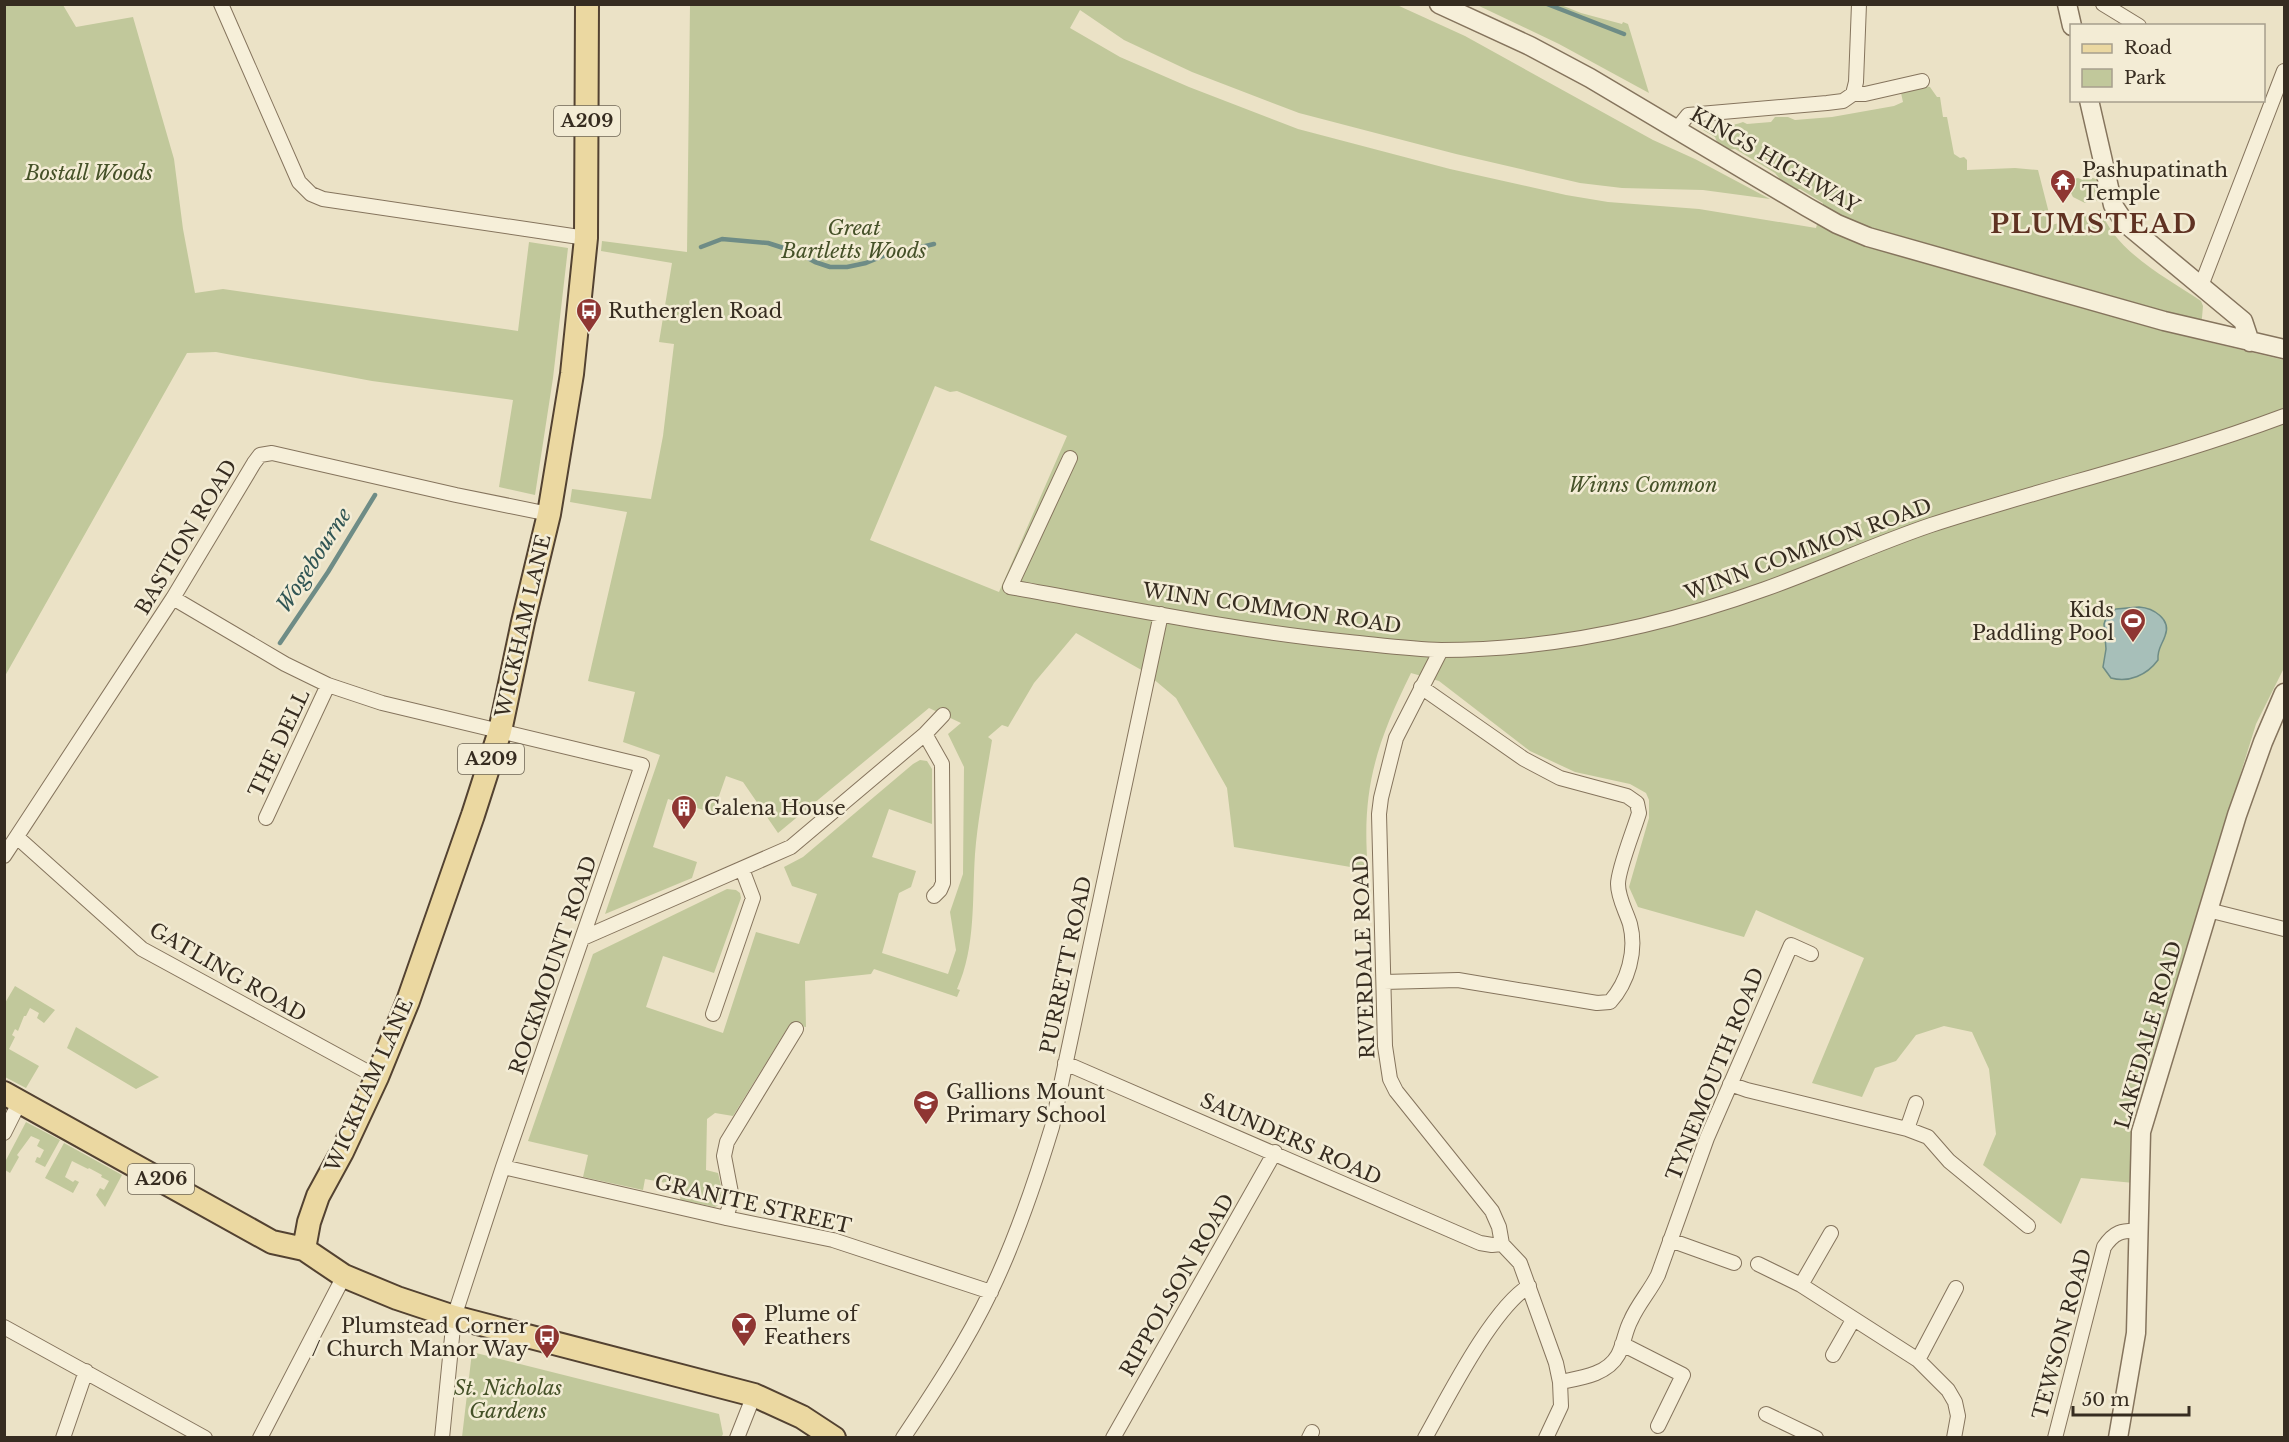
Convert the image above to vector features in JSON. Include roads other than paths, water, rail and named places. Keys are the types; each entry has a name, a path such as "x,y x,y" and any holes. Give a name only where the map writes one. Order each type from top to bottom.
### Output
{"main road":[{"name":"WICKHAM LANE","path":"304,1249 309,1222 318,1196 342,1152 377,1077 408,1001 500,731 522,622 549,514 570,384 586,238 587,4"},
{"name":"A206","path":"12,1097 272,1242 304,1249 344,1276 397,1298 454,1317 754,1395 802,1416 834,1437"}],"street":[{"path":"221,4 299,182 311,194 323,199 586,238"},
{"name":"KINGS HIGHWAY","path":"1439,4 1540,51 1590,78 1837,224 1868,237 2164,321 2284,349"},
{"path":"1853,94 1859,4"},
{"path":"2103,4 2136,24"},
{"path":"2201,286 2284,71"},
{"path":"1676,130 1688,115 1843,101 1853,94 1865,94 1922,81"},
{"path":"2089,102 2113,205 2125,223 2243,321 2250,342"},
{"name":"WINN COMMON ROAD","path":"1070,458 1010,587 1320,639 1441,650 1567,639 1637,627 1700,611 1766,589 1927,526 2229,436 2284,416"},
{"name":"BASTION ROAD","path":"4,856 18,838 173,598 260,455 272,453 549,514"},
{"path":"173,598 285,664 328,685 382,703 500,731"},
{"name":"PURRETT ROAD","path":"903,1437 946,1373 991,1292 1040,1167 1052,1128 1161,614"},
{"name":"RIVERDALE ROAD","path":"1441,650 1396,738 1381,798 1379,842 1385,1046 1390,1078 1396,1091 1492,1211 1499,1227 1502,1244 1520,1263 1556,1363 1560,1382 1561,1406 1546,1437"},
{"name":"THE DELL","path":"266,818 328,685"},
{"path":"1384,982 1458,980 1584,1001 1610,1002 1622,986 1630,963 1631,928 1620,898 1618,882 1639,813 1637,803 1627,796 1572,782 1539,768 1421,687"},
{"name":"LAKEDALE ROAD","path":"2118,1437 2136,1333 2141,1132 2250,775 2284,693"},
{"path":"583,938 791,847 925,734 943,716"},
{"name":"ROCKMOUNT ROAD","path":"442,1437 454,1317 503,1167 642,765 500,731"},
{"path":"925,734 942,764 943,883 934,896"},
{"name":"GATLING ROAD","path":"18,838 142,949 377,1077"},
{"path":"713,1014 753,897 742,869"},
{"path":"2208,910 2284,929"},
{"name":"TYNEMOUTH ROAD","path":"1560,1382 1588,1376 1609,1366 1618,1356 1632,1317 1655,1282 1707,1138 1730,1084 1750,1019 1791,945 1811,954"},
{"path":"726,1218 732,1198 724,1156 727,1142 796,1029"},
{"name":"SAUNDERS ROAD","path":"1065,1063 1275,1152 1480,1243 1502,1244"},
{"path":"1730,1084 1907,1129 1928,1137 1949,1161 2028,1226"},
{"path":"4,1133 12,1097"},
{"path":"1907,1129 1916,1102"},
{"name":"RIPPOLSON ROAD","path":"1113,1437 1275,1152"},
{"name":"GRANITE STREET","path":"503,1167 833,1240 991,1292"},
{"name":"TEWSON ROAD","path":"2055,1437 2104,1247 2111,1236 2122,1230 2139,1231"},
{"path":"1801,1285 1831,1233"},
{"path":"1670,1240 1734,1263"},
{"path":"1758,1264 1801,1285 1918,1360 1948,1390 1955,1402 1958,1416 1954,1437"},
{"path":"260,1437 344,1276"},
{"path":"1425,1437 1472,1357 1500,1316 1516,1294 1529,1286"},
{"path":"1918,1360 1956,1288"},
{"path":"1833,1354 1853,1320"},
{"path":"4,1326 205,1437"},
{"path":"1623,1344 1683,1375 1658,1426"},
{"path":"63,1437 86,1371"},
{"path":"737,1437 754,1395"},
{"path":"1766,1414 1815,1437"}],"water":[{"name":"Kids Paddling Pool","path":"2139,607 2155,612 2166,624 2158,660 2143,674 2124,679 2111,678 2103,667 2106,649 2104,624 2107,615 2116,609"}],"waterway":[{"path":"1547,4 1624,34"},
{"path":"701,247 722,239 768,243 799,253 830,267 847,267 934,244"},
{"name":"Wogebourne","path":"280,643 328,572 375,495"}],"place":[{"name":"Pashupatinath Temple","path":"2063,205"},
{"name":"Rutherglen Road","path":"589,334"},
{"name":"Kids Paddling Pool","path":"2133,644"},
{"name":"Galena House","path":"684,831"},
{"name":"Gallions Mount Primary School","path":"926,1126"},
{"name":"Plume of Feathers","path":"744,1348"},
{"name":"Plumstead Corner / Church Manor Way","path":"547,1360"}],"district":[{"name":"PLUMSTEAD","path":"2094,224"}],"park label":[{"name":"Bostall Woods","path":"89,173"},
{"name":"Great Bartletts Woods","path":"854,240"},
{"name":"Winns Common","path":"1643,485"},
{"name":"St. Nicholas Gardens","path":"508,1400"}]}
